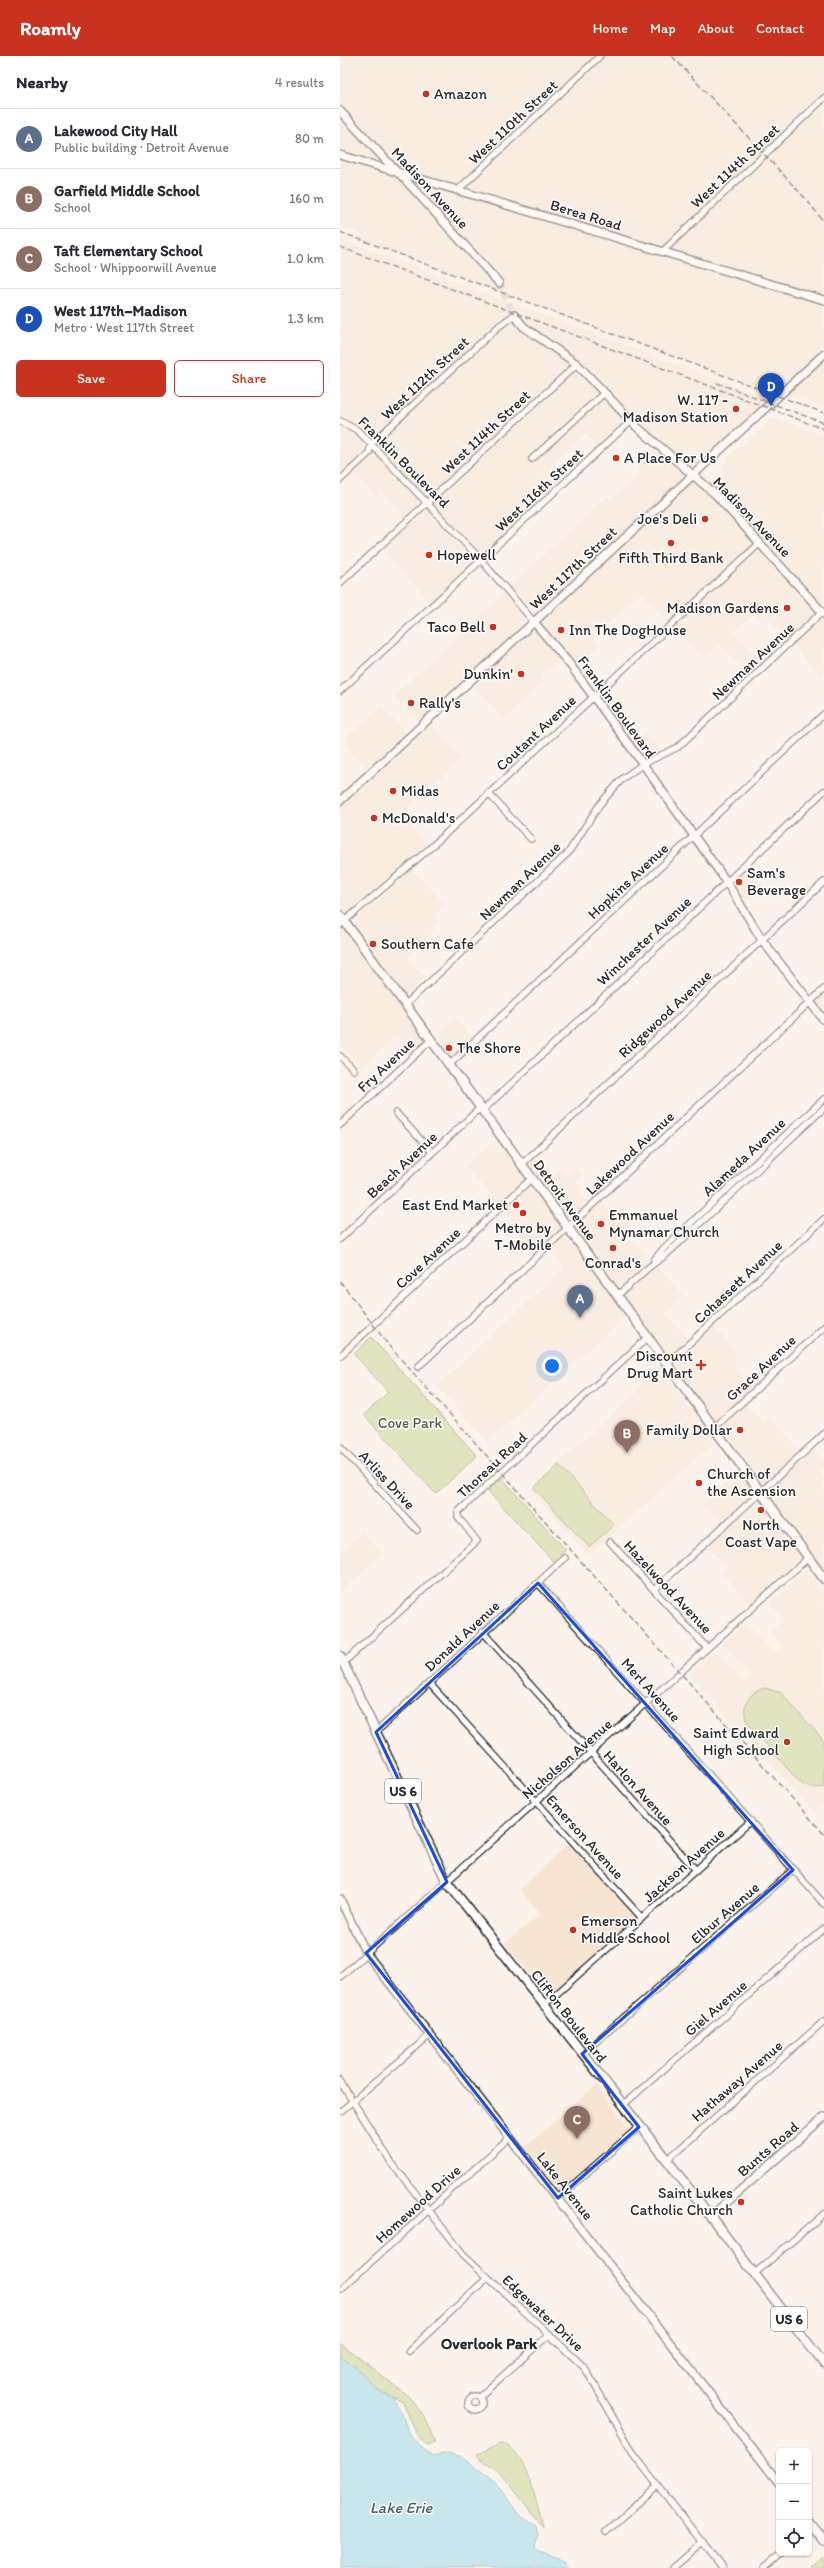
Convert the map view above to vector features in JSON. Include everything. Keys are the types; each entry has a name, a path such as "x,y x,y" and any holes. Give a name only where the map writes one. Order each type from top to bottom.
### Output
{"main road":[{"name":"Madison Avenue","path":"340,111 499,283"},
{"name":"Berea Road","path":"340,155 398,173 459,189 662,252 824,300"},
{"name":"Madison Avenue","path":"514,315 524,327 576,364 631,421 715,494 823,613"},
{"name":"West 117th Street","path":"340,801 824,354"},
{"name":"Franklin Boulevard","path":"534,622 594,696 726,881 762,940 824,1020"},
{"name":"Detroit Avenue","path":"342,921 406,1005 824,1579"},
{"name":"Clifton Boulevard","path":"342,1660 447,1882 543,2006 667,2160 824,2364"},
{"name":"Lake Avenue","path":"340,1899 366,1953 776,2479"},
{"name":"Bunts Road","path":"710,2217 824,2118"},
{"path":"812,2527 824,2541"}],"street":[{"name":"West 110th Street","path":"459,189 600,56"},
{"name":"West 114th Street","path":"662,252 824,98"},
{"name":"West 112th Street","path":"340,480 369,453 371,444 514,315"},
{"name":"West 114th Street","path":"340,583 576,364"},
{"path":"532,459 604,393"},
{"name":"Franklin Boulevard","path":"340,421 358,430 481,560 534,622"},
{"name":"West 116th Street","path":"340,691 631,421"},
{"name":"Coutant Avenue","path":"342,921 488,793 760,543"},
{"name":"Newman Avenue","path":"406,1005 568,853 600,804 622,779 643,764 678,747 823,613"},
{"name":"Hopkins Avenue","path":"449,1065 824,714"},
{"name":"Winchester Avenue","path":"481,1109 824,791"},
{"path":"488,793 531,839"},
{"name":"Ridgewood Avenue","path":"522,1164 824,882"},
{"name":"Lakewood Avenue","path":"418,1367 824,989"},
{"name":"Fry Avenue","path":"340,1125 431,1040"},
{"path":"340,1056 354,1070"},
{"name":"Alameda Avenue","path":"649,1267 663,1249 824,1099"},
{"name":"Alameda Avenue","path":"618,1295 649,1267 667,1254 824,1108"},
{"name":"Beach Avenue","path":"340,1239 432,1152 481,1109"},
{"path":"396,1113 432,1152"},
{"path":"755,1163 760,1168"},
{"name":"Cove Avenue","path":"340,1356 532,1178"},
{"name":"Cohassett Avenue","path":"668,1363 824,1219"},
{"name":"Grace Avenue","path":"714,1428 824,1327"},
{"name":"Thoreau Road","path":"342,1660 477,1541 458,1517 458,1512 648,1337"},
{"path":"655,1590 824,1434"},
{"name":"Arliss Drive","path":"340,1447 418,1530"},
{"name":"Hazelwood Avenue","path":"610,1542 707,1648"},
{"name":"Donald Avenue","path":"376,1732 565,1558"},
{"name":"Nicholson Avenue","path":"340,1977 592,1754 707,1648 809,1558"},
{"name":"Merl Avenue","path":"538,1583 648,1703 824,1904"},
{"name":"Harlon Avenue","path":"483,1632 696,1870"},
{"name":"Emerson Avenue","path":"429,1683 642,1918"},
{"name":"Jackson Avenue","path":"543,2006 751,1821"},
{"name":"Elbur Avenue","path":"582,2054 793,1870"},
{"name":"Giel Avenue","path":"623,2105 824,1929"},
{"name":"Hathaway Avenue","path":"667,2160 824,2022"},
{"path":"340,2112 430,2035"},
{"name":"Edgewater Drive","path":"340,2081 354,2100 390,2162 463,2254 585,2368 636,2456 722,2568"},
{"path":"558,2198 639,2126"},
{"name":"Homewood Drive","path":"342,2288 510,2137"},
{"path":"754,2274 824,2214"},
{"path":"409,2351 487,2278"},
{"path":"479,2397 550,2334"},
{"path":"606,2532 658,2485"},
{"path":"674,2568 703,2542"},
{"path":"764,2568 778,2556"}],"highlighted area":[{"path":"538,1583 793,1870 582,2054 639,2127 558,2198 366,1953 447,1882 376,1732"}],"shaded area":[{"path":"340,56 824,56 824,354 779,396 360,240 362,234 340,226 340,161 381,173 383,169 340,155"},
{"path":"341,239 774,401 701,470 749,522 725,493 723,464 731,454 774,417 824,436 824,673 821,676 769,619 764,624 754,614 733,632 764,665 751,677 720,644 703,659 641,593 593,638 600,645 577,666 536,621 422,725 394,695 503,594 526,617 534,621 534,610 510,586 607,496 611,499 640,473 636,468 658,446 631,421 601,449 585,434 551,465 566,482 433,605 379,547 408,520 382,491 376,497 351,470 340,480","holes":["358,430 371,437 377,450 364,445"]},
{"path":"824,358 824,407 784,394"},
{"path":"534,630 560,659 541,677 544,681 504,719 473,686"},
{"path":"381,706 410,737 371,773 347,746 350,743 346,738"},
{"path":"432,725 462,758 400,815 427,844 347,916 340,906 340,809"},
{"path":"645,732 663,752 646,760 632,742"},
{"path":"746,867 764,886 745,903 732,881"},
{"path":"412,869 445,904 434,916 439,921 432,927 435,930 407,957 426,977 406,996 353,923"},
{"path":"340,915 431,1040 412,1057 394,1038 361,1068 340,1045"},
{"path":"824,993 824,1013 815,1001"},
{"path":"454,1018 476,1042 454,1063 435,1036"},
{"path":"501,1136 532,1178 502,1206 464,1166"},
{"path":"538,1156 555,1174 561,1169 567,1175 575,1167 582,1175 576,1181 582,1188 579,1191 594,1207 601,1200 614,1213 620,1208 632,1220 623,1230 683,1295 665,1314 695,1346 715,1328 737,1353 734,1356 737,1371 757,1392 746,1404 764,1423 770,1417 800,1451 808,1444 824,1461 824,1469 820,1472 824,1478 824,1588 803,1559 751,1605 721,1573 727,1567 703,1543 722,1525 702,1504 745,1463 528,1165"},
{"path":"531,1185 626,1316 488,1442 437,1386 565,1267 545,1245 534,1255 504,1210"},
{"path":"659,1367 702,1427 705,1425 716,1441 589,1555 530,1489 637,1392 638,1387"},
{"path":"362,1532 382,1554 340,1593 340,1553"},
{"name":"Saint Edward High School","path":"807,1570 824,1594 824,1803 814,1812 689,1674 715,1651 744,1682 751,1676 723,1644 746,1623 775,1654 783,1646 770,1632 784,1619 769,1603"},
{"name":"Emerson Middle School","path":"570,1842 639,1918 548,1997 505,1943 540,1915 520,1889"},
{"path":"596,2085 631,2130 559,2193 524,2148"}],"green space":[{"path":"824,1101 824,1105 761,1164 759,1162"},
{"path":"754,1167 756,1168 666,1252 665,1250"},
{"name":"Cove Park","path":"371,1337 477,1456 436,1494 364,1415 388,1392 354,1354"},
{"path":"559,1465 614,1525 589,1547 534,1488"},
{"path":"502,1478 566,1550 553,1561 488,1491"},
{"path":"765,1688 781,1693 824,1741 824,1787 810,1788 799,1782 747,1722 745,1716 745,1705 747,1700 754,1693"},
{"path":"340,2343 409,2397 425,2417 435,2443 427,2445 418,2437 403,2402 376,2389 358,2369 340,2356"},
{"path":"500,2444 510,2447 521,2462 531,2484 539,2508 543,2527 501,2473 479,2458 477,2454"},
{"path":"824,2557 824,2568 812,2568"}],"water":[{"name":"Lake Erie","path":"340,2356 358,2369 376,2389 392,2397 401,2411 409,2435 432,2456 448,2453 460,2456 497,2484 519,2515 536,2526 538,2534 535,2548 537,2551 565,2561 571,2568 340,2568"}],"tunnel":[{"path":"499,283 514,315"}],"railway":[{"path":"672,56 806,199 824,222"},
{"path":"340,232 824,413"},
{"path":"340,247 824,429"},
{"path":"717,383 824,423"},
{"path":"340,1281 390,1347 824,1834"}],"place":[{"name":"Amazon","path":"426,94"},
{"name":"West 117th–Madison","path":"771,406"},
{"name":"W. 117 - Madison Station","path":"736,409"},
{"name":"A Place For Us","path":"616,458"},
{"name":"Joe's Deli","path":"705,519"},
{"name":"Fifth Third Bank","path":"671,543"},
{"name":"Hopewell","path":"429,555"},
{"name":"Madison Gardens","path":"787,608"},
{"name":"Taco Bell","path":"493,627"},
{"name":"Inn The DogHouse","path":"561,630"},
{"name":"Dunkin'","path":"521,674"},
{"name":"Rally's","path":"411,703"},
{"name":"Midas","path":"393,791"},
{"name":"McDonald's","path":"374,818"},
{"name":"Sam's Beverage","path":"739,882"},
{"name":"Southern Cafe","path":"373,944"},
{"name":"The Shore","path":"449,1048"},
{"name":"East End Market","path":"516,1205"},
{"name":"Metro by T-Mobile","path":"523,1213"},
{"name":"Emmanuel Mynamar Church","path":"601,1224"},
{"name":"Conrad's","path":"613,1248"},
{"name":"Lakewood City Hall","path":"580,1318"},
{"name":"Discount Drug Mart","path":"701,1365"},
{"name":"Family Dollar","path":"740,1430"},
{"name":"Garfield Middle School","path":"627,1453"},
{"name":"Church of the Ascension","path":"699,1483"},
{"name":"North Coast Vape","path":"761,1510"},
{"name":"Saint Edward High School","path":"787,1742"},
{"name":"Emerson Middle School","path":"573,1930"},
{"name":"Taft Elementary School","path":"577,2139"},
{"name":"Saint Lukes Catholic Church","path":"741,2202"}],"district":[{"name":"Overlook Park","path":"489,2343"}]}
